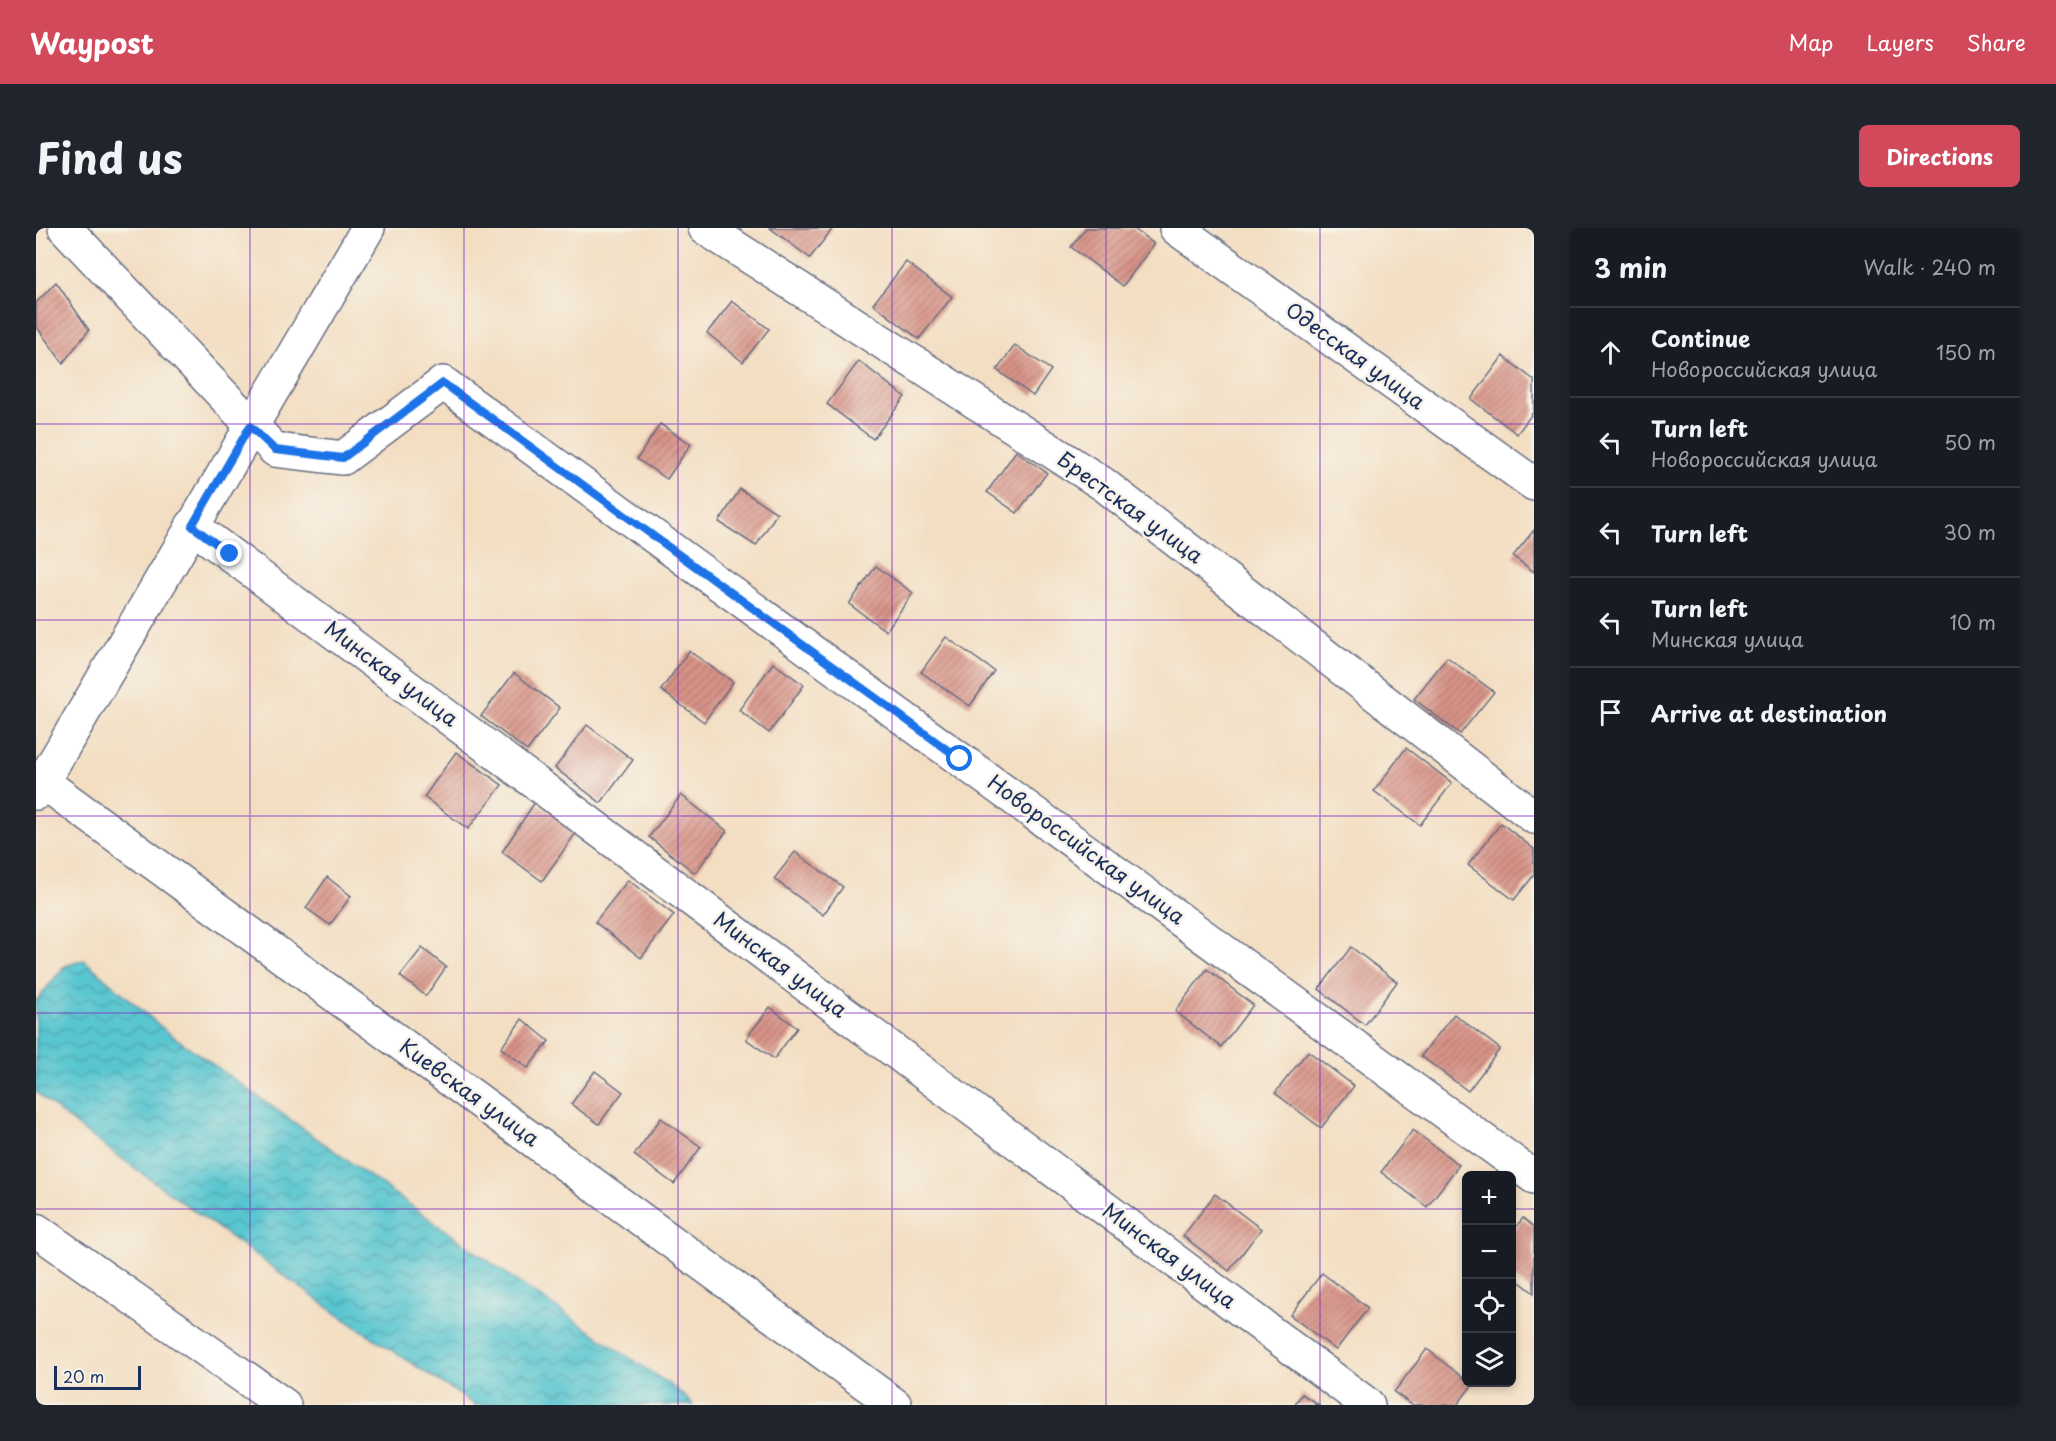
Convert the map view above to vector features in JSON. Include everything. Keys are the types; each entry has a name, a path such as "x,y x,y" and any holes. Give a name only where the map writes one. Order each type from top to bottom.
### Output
{"street":[{"path":"65,228 250,426"},
{"path":"39,787 368,228"},
{"name":"Брестская улица","path":"705,228 1103,484 1534,817"},
{"name":"Одесская улица","path":"1176,228 1534,484"},
{"name":"Новороссийская улица","path":"250,426 275,450 343,458 443,383 1534,1177"},
{"name":"Минская улица","path":"192,526 1368,1405"},
{"name":"Киевская улица","path":"39,787 895,1405"},
{"path":"36,1230 284,1405"}],"water":[{"path":"84,960 166,1031 521,1284 679,1391 693,1405 475,1405 340,1316 78,1127 36,1092 36,1001 65,966"}],"building":[{"path":"770,228 833,228 810,258"},
{"path":"1086,228 1133,228 1154,244 1123,286 1071,247"},
{"path":"906,262 952,297 919,339 873,304"},
{"path":"56,282 89,330 63,363 36,326 36,303"},
{"path":"732,301 769,329 743,362 707,333"},
{"path":"1015,345 1051,370 1033,396 997,370"},
{"path":"1503,356 1534,380 1534,411 1517,434 1471,399"},
{"path":"859,361 905,397 873,439 827,404"},
{"path":"660,424 691,444 667,479 637,459"},
{"path":"1016,451 1047,473 1017,513 987,492"},
{"path":"740,489 777,513 756,546 719,522"},
{"path":"1534,530 1534,572 1513,556"},
{"path":"876,566 913,593 886,631 849,604"},
{"path":"946,637 994,671 970,706 921,672"},
{"path":"689,651 733,682 704,722 661,690"},
{"path":"1447,657 1494,692 1460,734 1414,699"},
{"path":"773,663 804,685 769,733 739,710"},
{"path":"514,673 560,708 527,751 481,716"},
{"path":"587,725 633,760 601,803 555,768"},
{"path":"1406,748 1452,783 1420,825 1374,791"},
{"path":"456,752 502,785 468,829 424,797"},
{"path":"681,795 727,831 695,873 649,837"},
{"path":"535,802 578,830 542,881 502,852"},
{"path":"1501,823 1534,849 1534,875 1514,900 1468,865"},
{"path":"795,852 843,887 823,915 774,879"},
{"path":"327,877 351,896 330,925 306,908"},
{"path":"628,880 674,915 641,958 595,922"},
{"path":"1351,947 1397,982 1365,1025 1319,989"},
{"path":"422,948 446,967 426,996 400,976"},
{"path":"1207,969 1253,1005 1221,1047 1175,1011"},
{"path":"770,1007 797,1028 774,1059 746,1039"},
{"path":"1454,1014 1500,1049 1468,1091 1421,1056"},
{"path":"522,1019 549,1041 528,1068 501,1048"},
{"path":"1308,1051 1354,1086 1321,1128 1275,1093"},
{"path":"595,1071 623,1092 599,1124 571,1104"},
{"path":"661,1118 701,1147 674,1184 634,1155"},
{"path":"1413,1130 1459,1165 1427,1207 1381,1172"},
{"path":"1215,1194 1261,1229 1229,1271 1183,1236"},
{"path":"1523,1218 1534,1227 1534,1293 1516,1279 1516,1227"},
{"path":"1322,1273 1368,1308 1336,1350 1290,1315"},
{"path":"1427,1349 1462,1377 1462,1387 1471,1387 1457,1405 1412,1405 1394,1392"},
{"path":"1302,1394 1319,1405 1294,1405"}],"route":[{"path":"230,554 192,526 250,426 275,450 343,458 443,383 960,759"}]}
